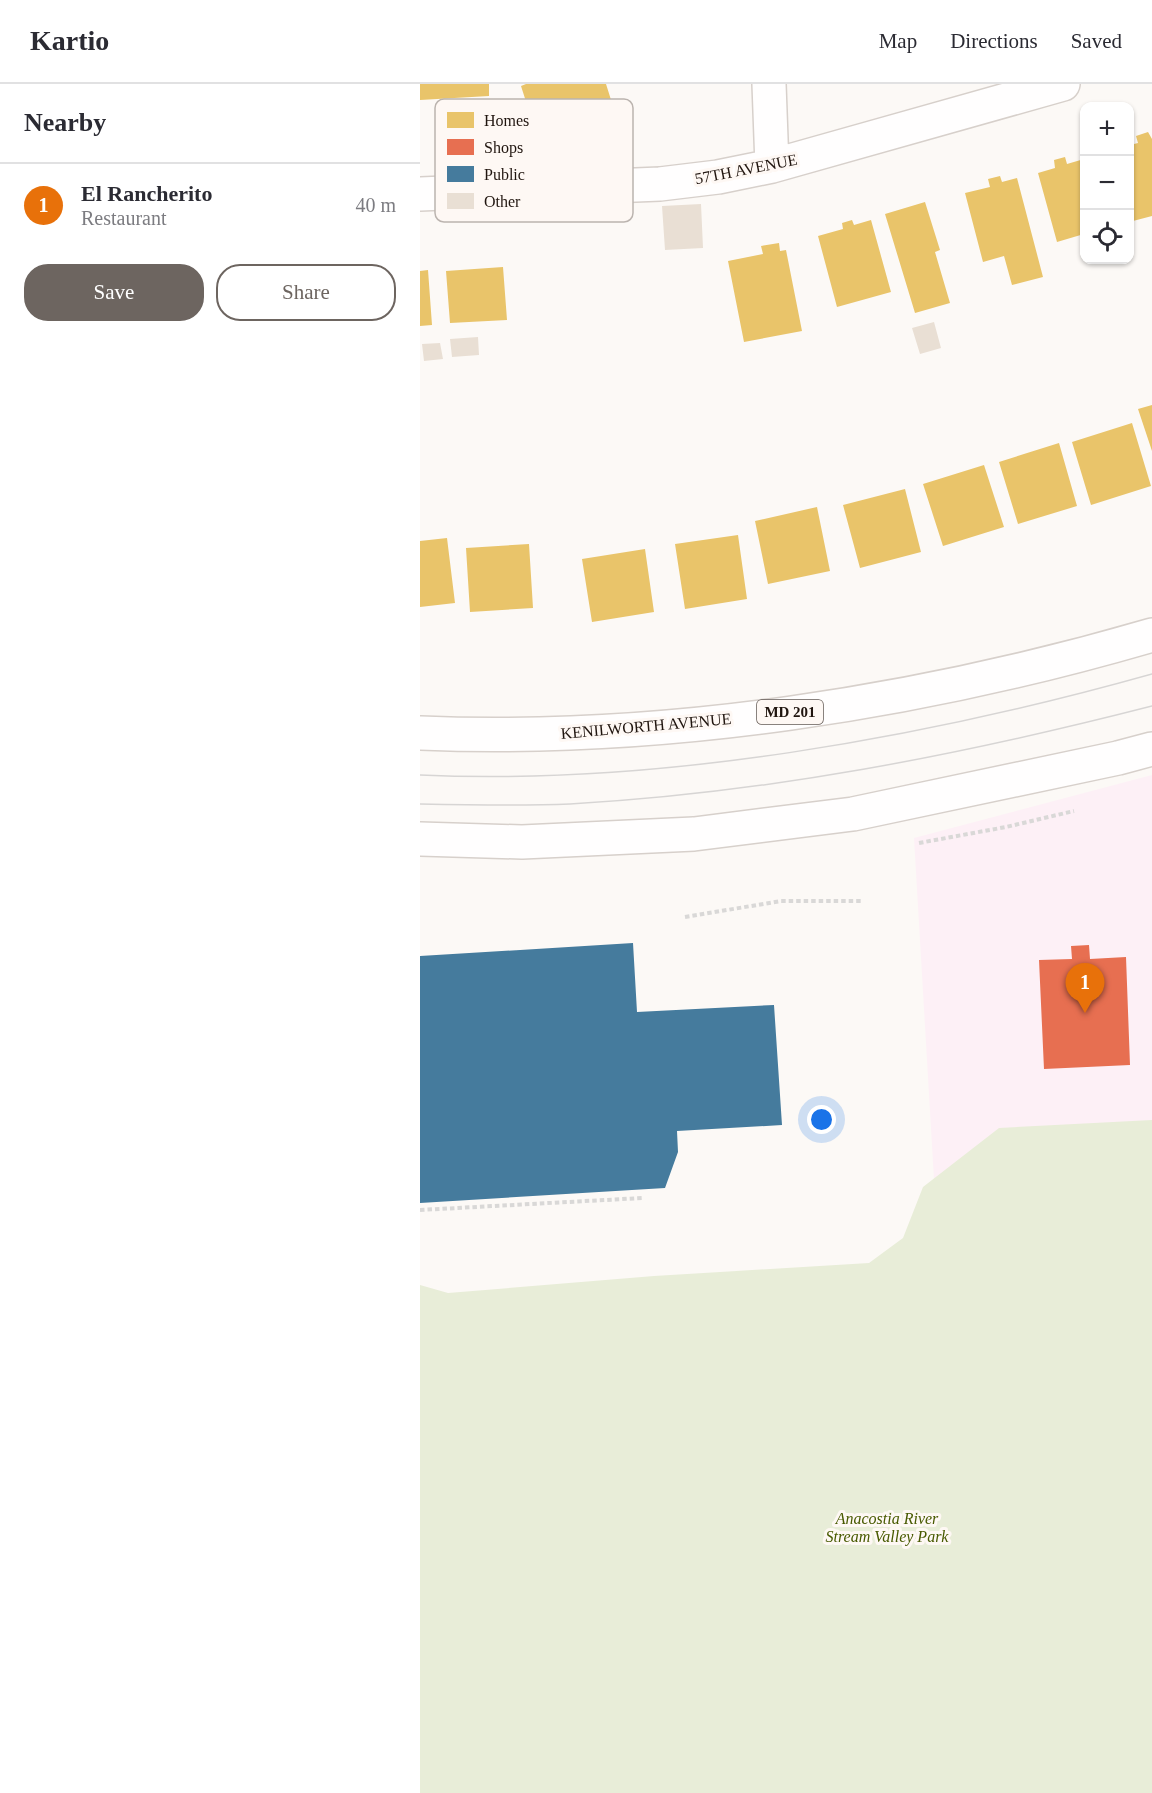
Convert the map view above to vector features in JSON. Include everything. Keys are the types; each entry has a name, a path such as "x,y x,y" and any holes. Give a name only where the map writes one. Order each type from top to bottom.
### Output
{"main road":[{"path":"769,84 772,166"},
{"name":"57TH AVENUE","path":"633,185 718,177 772,166 1063,84"},
{"name":"57TH AVENUE","path":"420,194 435,193"},
{"name":"KENILWORTH AVENUE","path":"420,733 566,734 721,721 843,704 1011,673 1152,635"},
{"path":"420,839 522,842 673,836 739,829 853,814 1118,758 1152,748"}],"path":[{"path":"919,843 1074,811"},
{"path":"685,917 782,901 863,901"},
{"path":"420,1210 642,1197"}],"shaded area":[{"path":"1152,775 1152,1455 951,1470 914,838"}],"green space":[{"name":"Anacostia River Stream Valley Park","path":"1152,1120 1152,1793 420,1793 420,1285 448,1293 654,1276 869,1263 903,1238 923,1187 999,1128"}],"building: Homes":[{"path":"420,84 489,84 489,96 420,100"},
{"path":"526,84 606,84 611,99 525,99 521,86"},
{"path":"1148,132 1152,139 1152,216 1134,221 1134,144 1138,143 1136,136"},
{"path":"1065,157 1067,164 1080,160 1080,235 1057,242 1038,173 1055,168 1054,160"},
{"path":"1000,176 1002,182 1017,178 1043,277 1012,285 1004,256 983,262 965,193 990,187 988,179"},
{"path":"925,202 940,250 935,252 950,303 915,313 885,214"},
{"path":"852,220 854,225 871,220 891,292 837,307 818,236 843,229 842,223"},
{"path":"779,243 780,251 786,250 802,331 744,342 728,261 763,254 761,246"},
{"path":"503,267 507,320 450,323 446,271"},
{"path":"428,270 432,325 420,326 420,271"},
{"path":"1152,405 1152,451 1138,409"},
{"path":"1132,423 1151,486 1091,505 1072,442"},
{"path":"1059,443 1077,506 1018,524 999,462"},
{"path":"984,465 1004,527 943,546 923,484"},
{"path":"905,489 921,552 860,568 843,505"},
{"path":"817,507 830,571 768,584 755,521"},
{"path":"738,535 747,599 685,609 675,544"},
{"path":"447,538 455,603 420,607 420,541"},
{"path":"529,544 533,608 470,612 466,548"},
{"path":"645,549 654,612 592,622 582,559"}],"building: Shops":[{"path":"1089,945 1090,959 1126,957 1130,1065 1044,1069 1039,960 1072,959 1071,946"}],"building: Public":[{"path":"633,943 637,1012 774,1005 782,1125 677,1131 678,1152 665,1188 420,1203 420,956"}],"building: Other":[{"path":"701,204 703,248 665,250 662,206"},
{"path":"934,322 941,348 920,354 912,328"},
{"path":"478,337 479,355 452,357 450,339"},
{"path":"440,343 443,359 424,361 422,344"}],"tram line":[{"path":"420,775 510,776 602,773 696,765 789,753 975,718 1152,674"},
{"path":"420,804 570,804 717,791 936,756 1152,706"}],"place":[{"name":"El Rancherito","path":"1085,1013"}]}
